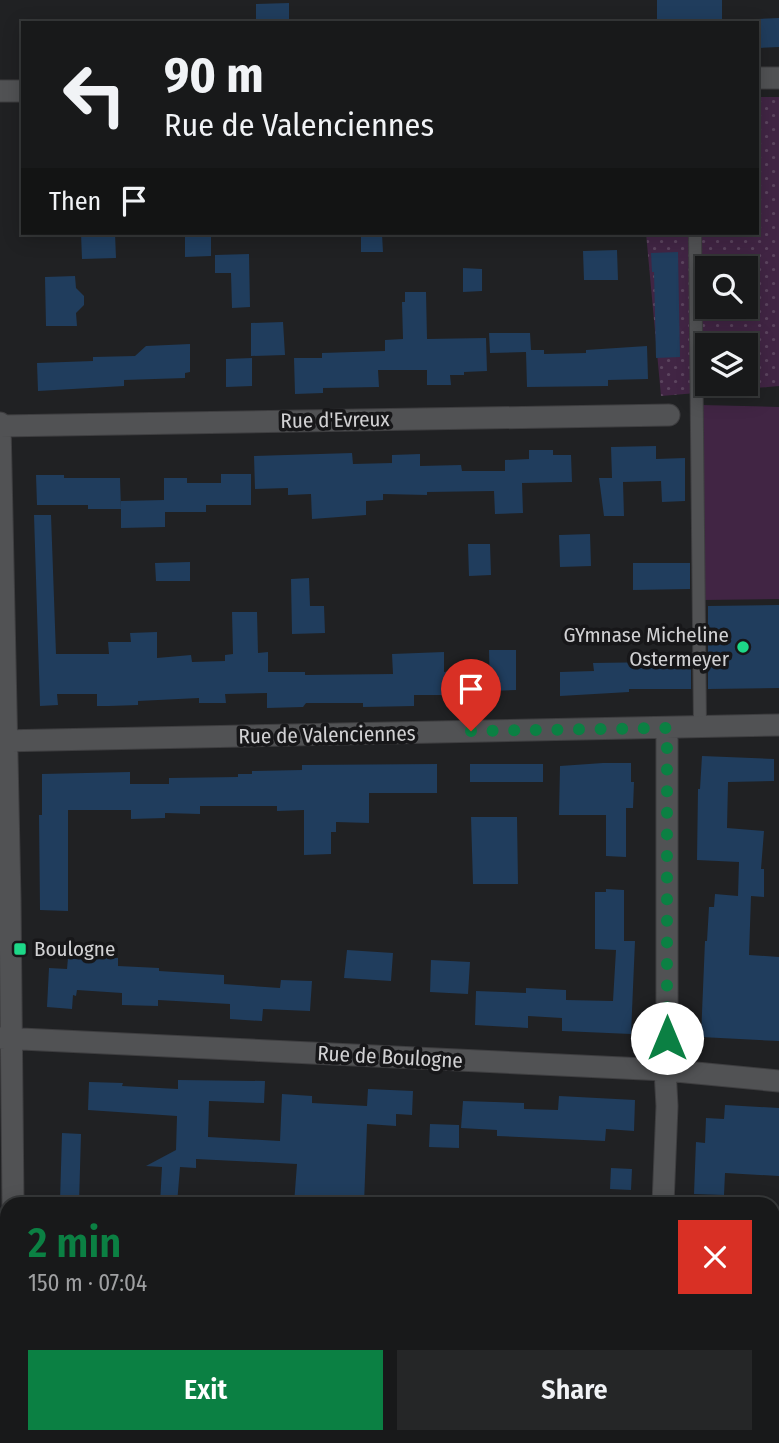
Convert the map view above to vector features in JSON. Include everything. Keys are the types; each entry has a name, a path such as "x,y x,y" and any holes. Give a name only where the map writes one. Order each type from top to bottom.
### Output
{"street":[{"path":"759,78 779,78"},
{"path":"0,91 21,91"},
{"name":"Rue d'Evreux","path":"0,424 669,415"},
{"path":"0,424 6,1038 13,1197"},
{"name":"Rue de Valenciennes","path":"3,741 779,725"},
{"path":"663,1197 667,1106 667,728"},
{"name":"Rue de Boulogne","path":"6,1038 666,1070 779,1081"}],"lane":[{"path":"695,235 700,727"}],"shaded area":[{"path":"759,97 779,97 779,386 758,388 758,333 695,333 695,393 661,396 646,235 759,235"},
{"path":"702,405 779,407 779,599 703,600"}],"building":[{"path":"657,0 722,0 722,21 657,21"},
{"path":"289,3 289,21 256,21 256,4"},
{"path":"779,18 779,47 759,48 758,19"},
{"path":"81,235 115,235 116,258 82,259"},
{"path":"185,235 211,235 211,256 185,257"},
{"path":"361,235 382,235 383,252 361,252"},
{"path":"617,250 618,280 584,280 583,251"},
{"path":"678,252 680,357 656,358 651,253"},
{"path":"249,254 250,307 232,308 231,273 215,273 215,255"},
{"path":"463,268 482,269 482,291 463,292"},
{"path":"75,276 76,288 84,296 84,305 76,313 77,326 46,326 45,277"},
{"path":"405,292 426,292 427,339 486,338 487,371 450,375 451,385 427,385 427,370 378,370 379,387 323,388 323,393 295,394 294,358 322,358 322,353 385,351 385,340 403,339 402,302 405,302"},
{"path":"283,322 285,355 251,356 251,323"},
{"path":"489,333 530,333 531,350 544,350 544,354 586,353 586,350 647,346 648,379 608,380 608,386 527,387 526,352 490,353"},
{"path":"190,344 190,372 185,373 185,378 124,380 124,386 38,391 37,363 135,356 146,346"},
{"path":"252,358 252,386 226,387 226,359"},
{"path":"656,446 656,459 685,458 685,501 662,502 661,481 623,482 624,516 604,516 599,478 612,478 611,447"},
{"path":"529,450 553,450 553,455 571,455 572,482 522,483 523,513 495,514 494,491 427,492 427,495 383,494 383,500 366,501 366,515 312,519 311,494 288,495 288,488 255,489 254,456 352,453 353,464 392,463 392,455 420,454 420,466 461,465 462,471 505,471 505,460 529,459"},
{"path":"221,474 251,474 251,505 206,505 206,512 165,512 165,527 121,528 121,501 164,500 164,478 187,478 187,483 221,483"},
{"path":"36,475 120,478 121,509 88,509 88,505 37,505"},
{"path":"34,515 51,515 56,654 109,654 108,642 131,642 130,633 157,632 157,658 191,655 192,662 225,661 225,655 233,654 232,612 257,612 258,653 268,652 268,672 305,672 305,675 393,674 392,654 444,652 444,672 453,671 453,695 414,695 414,706 363,707 363,703 306,703 303,707 267,708 267,693 225,694 226,703 199,703 199,698 138,701 138,705 109,706 97,706 97,694 57,694 58,705 40,706"},
{"path":"590,534 591,566 560,567 559,535"},
{"path":"468,544 490,544 491,575 469,576"},
{"path":"190,562 190,581 156,581 155,563"},
{"path":"633,563 690,563 690,589 633,590"},
{"path":"309,578 310,606 324,606 325,633 292,634 291,579"},
{"name":"GYmnase Micheline Ostermeyer","path":"779,605 779,688 708,689 708,606"},
{"path":"489,650 516,650 516,690 490,691"},
{"path":"661,657 691,657 691,689 629,689 629,692 560,696 560,672 594,671 593,663 661,662"},
{"path":"702,756 774,759 774,781 728,782 727,828 764,831 761,869 764,869 764,897 751,896 749,955 779,957 779,1041 701,1037 709,907 714,907 715,894 738,896 739,862 697,860 698,789"},
{"path":"631,763 631,782 634,782 633,808 626,808 626,857 606,856 606,815 559,815 560,766"},
{"path":"437,764 437,793 369,793 369,823 336,822 336,832 331,832 331,854 304,855 304,810 277,811 277,806 200,806 200,814 165,813 165,818 131,819 131,810 68,810 68,911 40,910 39,815 42,815 42,774 130,772 130,784 169,784 169,778 238,777 238,774 252,774 252,771 302,770 302,765"},
{"path":"470,764 543,764 543,782 470,782"},
{"path":"471,817 517,817 518,884 473,884"},
{"path":"606,889 624,890 624,941 635,941 631,1034 562,1031 562,1018 528,1016 528,1028 475,1025 476,991 526,993 526,988 566,990 566,1000 613,1001 616,950 595,949 595,892 606,892"},
{"path":"347,950 393,953 391,981 344,978"},
{"path":"88,957 118,958 118,966 224,975 224,984 280,988 281,980 312,981 310,1011 263,1009 262,1021 230,1019 230,1004 158,1000 158,1006 122,1005 122,993 77,990 76,996 73,995 72,1009 47,1007 49,968 67,969 68,958 87,960"},
{"path":"431,960 470,962 468,994 430,992"},
{"path":"178,1080 265,1081 264,1103 209,1101 208,1137 280,1141 282,1094 312,1096 312,1103 367,1106 368,1089 413,1091 412,1115 396,1114 396,1126 367,1124 364,1197 295,1197 297,1164 196,1159 196,1168 180,1167 178,1197 160,1197 162,1167 146,1166 176,1150 177,1116 88,1110 89,1082 178,1089"},
{"path":"559,1096 635,1100 634,1131 606,1129 605,1141 497,1136 497,1130 461,1128 463,1101 524,1103 524,1109 558,1110"},
{"path":"725,1105 779,1108 779,1176 725,1173 724,1195 694,1194 696,1142 705,1143 706,1118 724,1119"},
{"path":"430,1124 459,1125 459,1148 429,1147"},
{"path":"62,1133 81,1134 79,1197 60,1197"},
{"path":"611,1168 632,1169 631,1190 610,1189"}],"place":[{"name":"GYmnase Micheline Ostermeyer","path":"743,647"},
{"name":"Boulogne","path":"20,949"}],"route":[{"path":"471,731 667,728 667,1038"}]}
